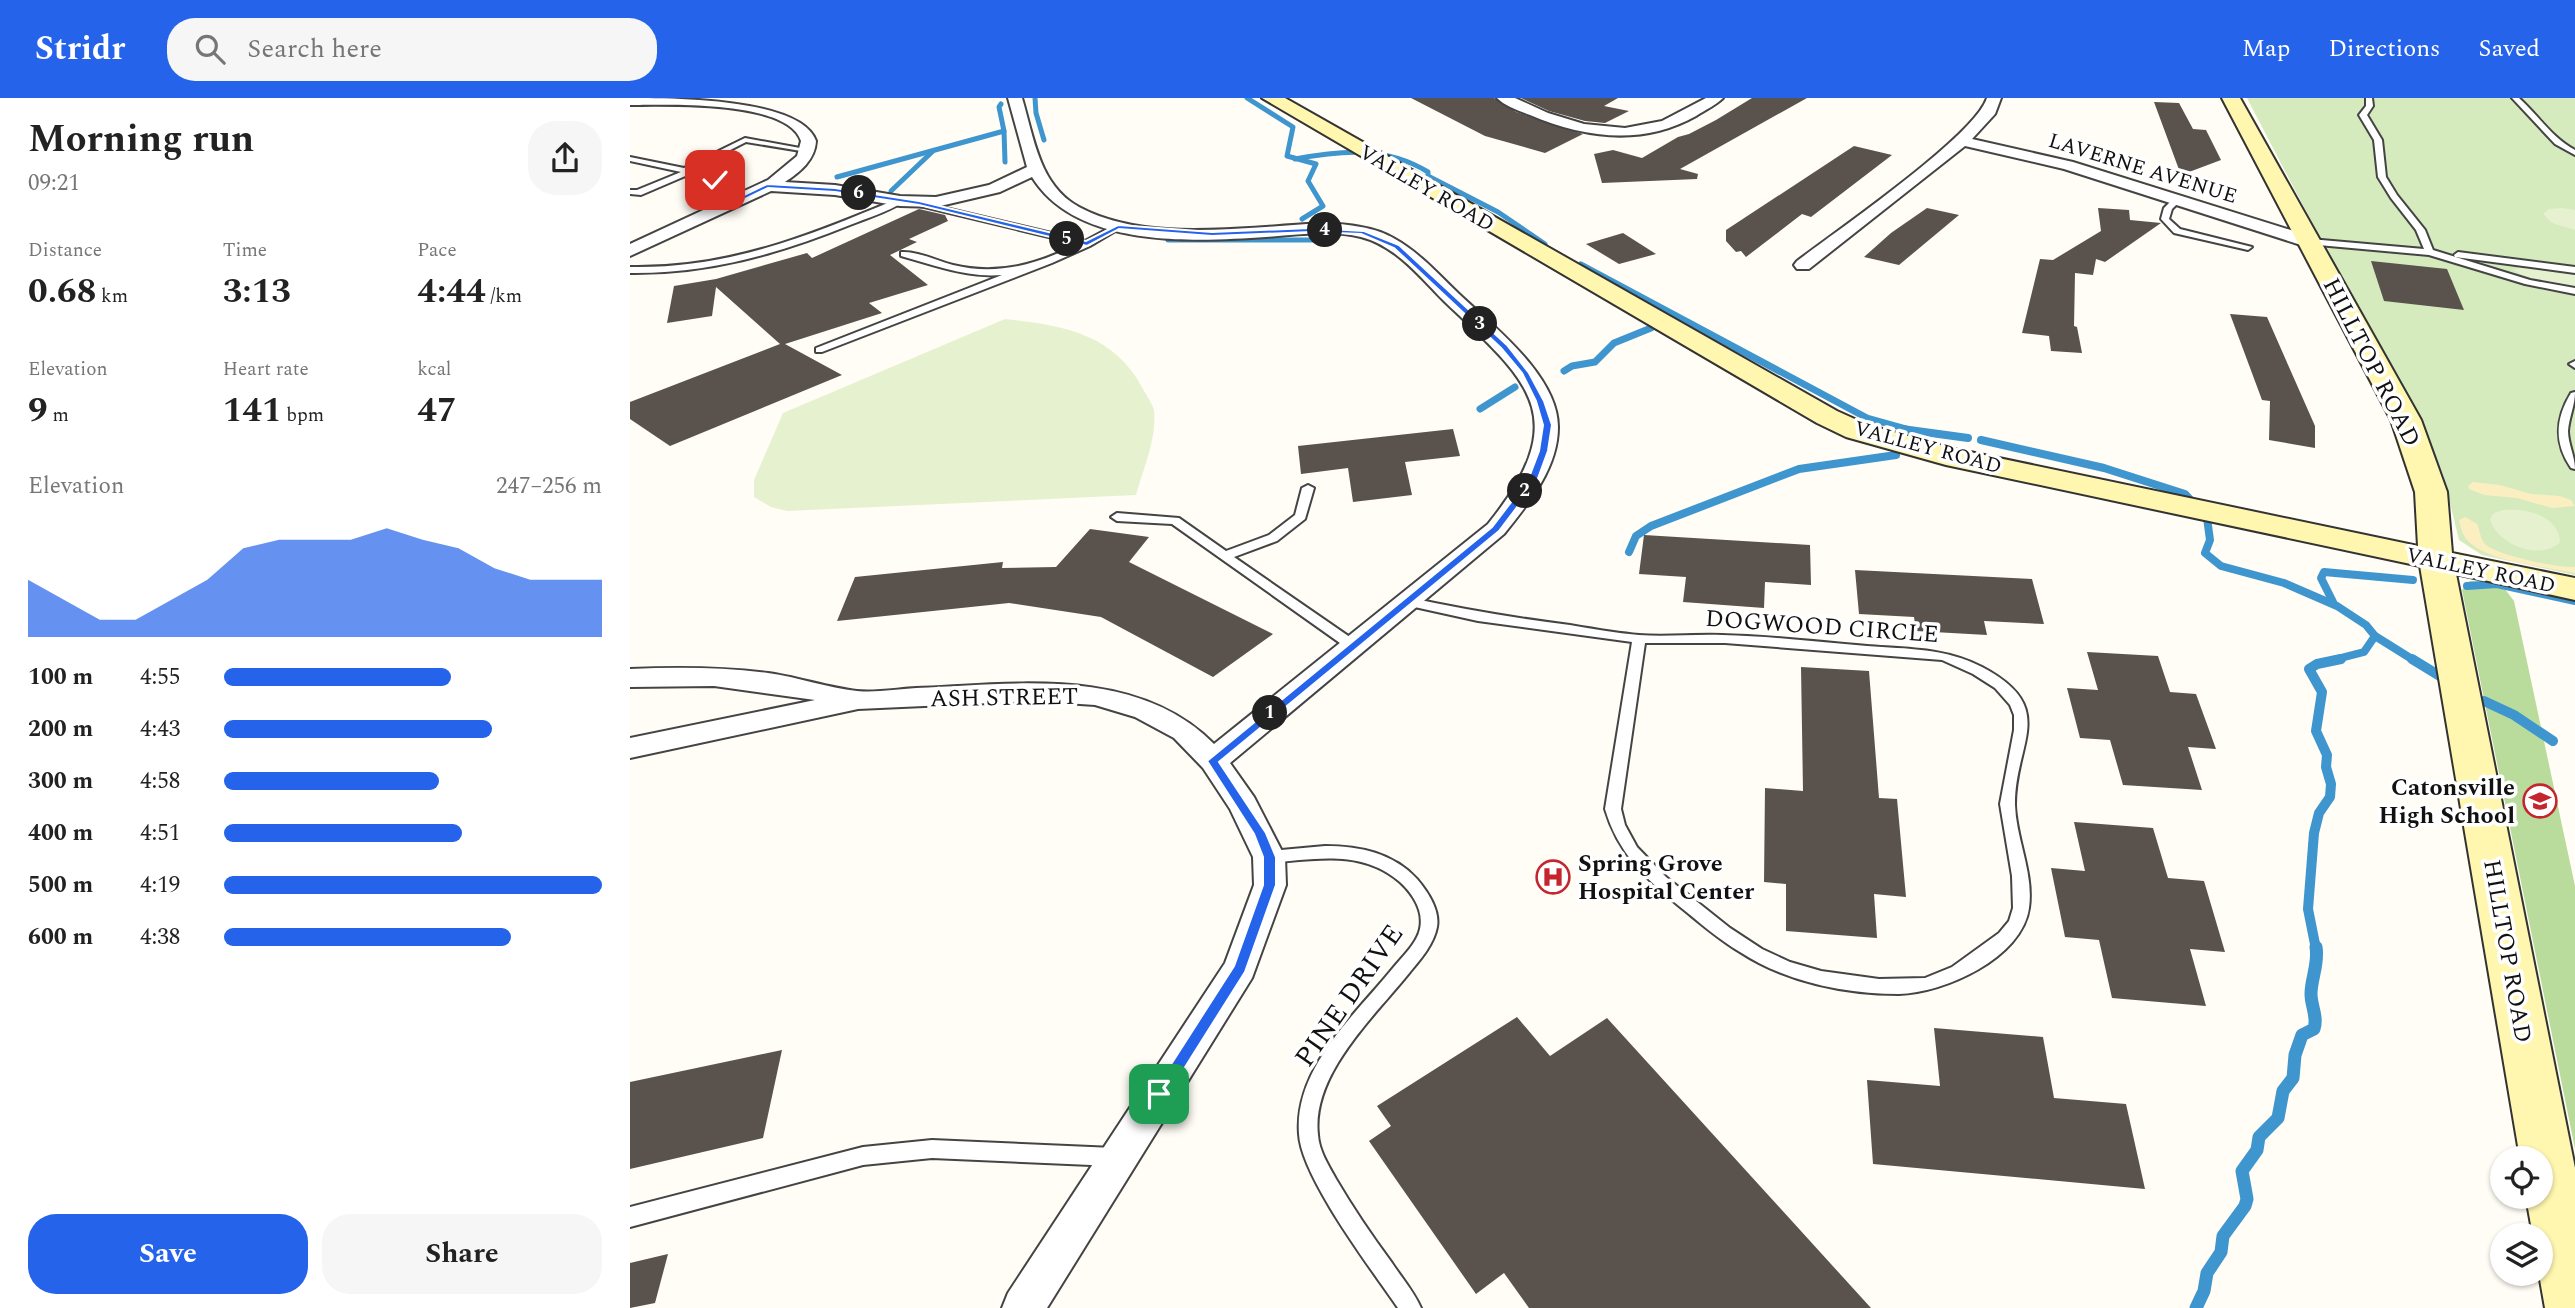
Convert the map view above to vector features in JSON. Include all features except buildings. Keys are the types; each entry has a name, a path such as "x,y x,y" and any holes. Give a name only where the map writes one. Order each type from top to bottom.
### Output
{"street":[{"path":"1015,98 1035,169 1046,190 1067,208 1118,227 1212,234 1340,230 1362,232 1383,239 1423,270 1504,347 1525,373 1540,401 1547,425 1543,451 1532,481 1496,529 1213,761"},
{"name":"VALLEY ROAD","path":"1271,98 1827,418 1857,431 1945,456 2575,589"},
{"path":"1504,98 1568,126 1616,132 1637,131 1668,124 1716,98"},
{"path":"1803,265 1962,141 1990,111 1994,98"},
{"name":"HILLTOP ROAD","path":"2231,98 2406,420 2431,492 2436,560 2574,1308"},
{"path":"630,101 692,99 757,107 789,117 807,134 807,150 796,166 767,186 630,251"},
{"name":"LAVERNE AVENUE","path":"1962,141 2068,165 2310,242"},
{"path":"767,186 835,190 919,203 974,195 1016,180 1035,169"},
{"name":"ASH STREET","path":"630,678 676,675 732,677 784,683 858,700"},
{"name":"ASH STREET","path":"630,748 858,700 1035,692 1096,696 1144,710 1184,731 1213,761 1243,804 1269,857 1270,885 1240,968 1023,1308"}],"lane":[{"path":"2369,98 2370,106 2363,115 2380,147 2379,170 2382,179 2417,221 2426,235 2429,252"},
{"path":"2515,98 2557,144 2575,153"},
{"path":"630,192 638,193 688,171 745,140 807,150"},
{"path":"630,159 688,171 727,187 737,201"},
{"path":"2178,199 2168,208 2165,219 2177,231 2248,247"},
{"path":"630,270 657,272 711,265 812,238 900,201"},
{"path":"919,203 1087,244"},
{"path":"819,350 1029,267 1051,261 1118,227"},
{"path":"2310,242 2429,252 2575,270"},
{"path":"2429,252 2528,282 2575,291"},
{"path":"904,254 971,271 990,273 1029,267"},
{"path":"2575,395 2562,430 2564,450 2575,466"},
{"path":"1224,556 1273,538 1301,516 1308,488"},
{"path":"1117,517 1175,521 1352,645"},
{"name":"DOGWOOD CIRCLE","path":"1406,601 1478,617 1639,639 1725,639 1944,656 1964,663 1990,678 2012,697 2022,716 2007,796 2008,833 2023,895 2017,922 1998,946 1964,970 1919,986 1876,985 1808,975 1766,959 1707,919 1638,863 1618,832 1613,809 1639,639"},
{"name":"PINE DRIVE","path":"1269,857 1335,851 1364,854 1394,866 1427,905 1428,931 1414,955 1328,1061 1310,1101 1308,1137 1320,1170 1410,1308"},
{"path":"630,1217 863,1156 932,1149 1119,1158"}],"green space":[{"path":"2247,98 2575,98 2575,575 2482,555 2459,540 2443,474"},
{"path":"2549,209 2575,210 2575,230 2552,223 2543,214"},
{"path":"2521,268 2575,274 2575,288 2527,277 2513,270"},
{"path":"1005,319 1046,325 1084,335 1116,354 1130,369 1154,411 1151,443 1136,495 787,511 771,507 754,497 754,480 783,413"},
{"path":"2521,510 2547,519 2554,525 2560,542 2552,548 2542,550 2531,550 2510,543 2494,528 2490,519 2494,513"},
{"name":"Catonsville High School","path":"2470,581 2501,584 2514,601 2575,886 2575,1149 2462,590"}],"sand":[{"path":"2473,482 2500,485 2531,494 2560,496 2571,500 2575,506 2552,508 2517,498 2484,495 2469,489 2468,486"},
{"path":"2465,517 2477,524 2483,542 2491,548 2528,560 2575,567 2575,573 2518,563 2477,548 2468,541 2462,531 2459,520"}],"waterway":[{"path":"1035,98 1036,113 1044,140"},
{"path":"1247,98 1293,127 1287,156 1297,159"},
{"path":"1001,104 999,107 1004,131"},
{"path":"837,177 1004,131"},
{"path":"1004,131 1005,162"},
{"path":"891,191 933,151"},
{"path":"1297,159 1347,152 1396,158 1428,172 1428,176 1498,212 1545,244"},
{"path":"1297,159 1316,164 1308,181 1323,206 1302,219"},
{"path":"1168,240 1327,240"},
{"path":"1581,265 1867,418 1910,430"},
{"path":"1564,371 1572,366 1595,362 1614,343 1651,328"},
{"path":"1480,409 1515,387"},
{"path":"1902,429 1968,438"},
{"path":"1981,440 2104,468 2185,494 2207,518 2210,540 2205,553 2221,566 2284,583 2337,606 2366,625 2375,636"},
{"path":"1629,552 1636,536 1651,526 1799,469 1896,455"},
{"path":"2333,602 2321,578 2324,572 2413,580"},
{"path":"2467,586 2497,584 2575,601"},
{"path":"2329,661 2364,652 2375,636"},
{"path":"2375,636 2415,661"},
{"path":"2316,949 2308,909 2314,833 2319,813 2330,797 2331,784 2326,767 2327,755 2316,731 2322,692 2309,669 2317,664 2341,659"},
{"path":"2412,659 2448,681"},
{"path":"2484,701 2514,715 2553,741"},
{"path":"2196,1308 2204,1291 2207,1273 2221,1252 2223,1236 2245,1206 2247,1199 2242,1171 2257,1150 2259,1137 2278,1118 2283,1091 2293,1078 2295,1055 2302,1035 2314,1029 2311,994 2316,949"}],"place":[{"name":"Catonsville High School","path":"2540,801"},
{"name":"Spring Grove Hospital Center","path":"1553,877"}],"route":[{"path":"715,180 727,187 737,201 767,186 868,194 919,203 1087,244 1118,227 1212,234 1311,230 1362,232 1396,247 1504,347 1525,373 1540,401 1547,425 1543,451 1532,481 1496,529 1213,761 1243,804 1259,833 1269,857 1270,885 1240,968 1159,1094"}]}
